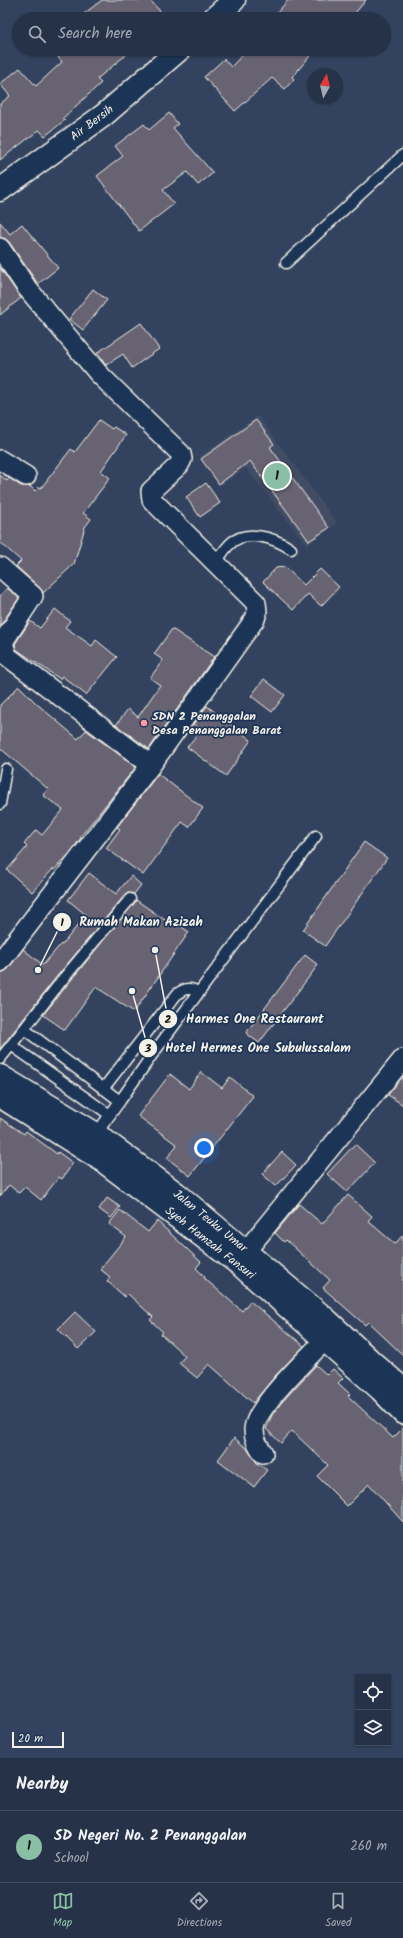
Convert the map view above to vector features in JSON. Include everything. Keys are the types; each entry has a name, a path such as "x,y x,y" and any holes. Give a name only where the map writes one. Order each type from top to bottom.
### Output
{"main road":[{"path":"221,12 234,0"},
{"name":"Air Bersih","path":"0,190 104,115 172,56"},
{"name":"Jalan Teuku Umar","path":"0,1076 96,1134 176,1193 246,1250 327,1320 403,1389"},
{"name":"Syeh Hamzah Fansuri","path":"0,1096 103,1161 239,1264 326,1340 381,1390 403,1413"}],"street":[{"path":"0,248 27,288 99,374 181,454 182,459 179,464 151,491 150,495 152,500 256,603 257,612 255,619 151,765 0,962"},
{"path":"0,460 26,476"},
{"path":"0,567 33,596 3,642 7,656 151,765"},
{"path":"246,1250 403,1059"},
{"path":"263,1453 255,1440 254,1429 258,1417 273,1396 326,1340"}],"lane":[{"path":"286,263 403,155"},
{"path":"216,563 229,544 242,537 258,536 280,542 291,549"},
{"path":"0,804 6,769"},
{"path":"96,1134 316,836"},
{"path":"0,1059 63,979 130,899"},
{"path":"103,1089 177,994 187,989 193,989 199,993"},
{"path":"24,1029 120,1101"},
{"path":"11,1045 110,1114"}],"shaded area":[{"path":"258,416 337,523 307,545 246,468 221,485 200,456"}],"building":[{"path":"102,0 150,0 161,12 86,12"},
{"path":"288,0 366,0 356,12 278,12"},
{"path":"125,56 97,79 101,83 63,118 65,120 45,136 39,130 0,160 0,104 10,96 0,84 20,68 36,86 62,62 58,57"},
{"path":"241,56 310,56 292,77 294,79 285,89 272,78 235,111 204,77 224,59 231,67"},
{"path":"169,113 178,124 173,128 213,173 198,185 187,172 163,190 174,204 139,231 97,176 123,156 115,146 144,124 149,130"},
{"path":"0,222 10,234 22,224 58,268 38,284 9,242 0,237"},
{"path":"0,268 21,298 0,315"},
{"path":"93,289 107,300 83,330 69,319"},
{"path":"141,323 159,349 132,368 123,354 106,365 97,353"},
{"path":"99,420 112,429 114,427 126,435 101,471 110,478 83,513 91,519 85,527 74,564 43,593 40,588 16,566 21,561 0,542 0,475 7,481 9,478 21,486 30,486 35,491 39,487 41,488 71,449 75,452"},
{"path":"256,420 274,444 270,447 329,528 309,541 250,461 219,484 201,459"},
{"path":"206,483 220,503 200,517 186,497"},
{"path":"285,567 304,585 320,569 339,587 321,606 308,594 293,610 263,582 276,568"},
{"path":"7,588 19,598 0,626 0,596"},
{"path":"55,609 70,621 65,627 92,646 96,640 117,657 86,695 62,676 60,679 16,649 15,644 30,621 40,628"},
{"path":"172,629 214,657 149,749 116,725 128,709 138,717 160,685 150,678 163,660 154,654"},
{"path":"264,679 285,695 272,712 251,696"},
{"path":"19,686 37,704 78,739 86,730 136,767 80,837 81,838 69,854 32,892 7,870 27,847 24,844 36,830 42,835 63,810 43,795 48,789 0,748 0,705"},
{"path":"207,706 251,740 226,776 187,747 201,730 193,724"},
{"path":"158,774 203,808 189,827 182,822 143,875 106,848 120,829 117,827"},
{"path":"364,842 387,858 325,946 303,930"},
{"path":"89,873 116,894 131,876 141,885 134,894 128,893 125,895 58,975 0,1049 0,973 8,969 23,949 43,965 61,944 62,945 86,915 68,900"},
{"path":"136,900 171,924 173,921 189,932 134,1012 96,987 65,1030 43,1015"},
{"path":"305,955 318,965 259,1043 246,1033"},
{"path":"201,1072 222,1088 230,1077 253,1096 190,1176 167,1158 177,1145 138,1116 170,1074 189,1089"},
{"path":"403,1076 403,1105 388,1095"},
{"path":"0,1118 24,1134 26,1131 57,1154 58,1152 73,1163 62,1179 59,1177 41,1200 25,1187 19,1193 9,1185 0,1196"},
{"path":"355,1144 375,1163 347,1192 327,1174"},
{"path":"282,1152 296,1165 276,1186 262,1174"},
{"path":"348,1195 372,1216 368,1221 395,1244 403,1235 403,1355 368,1322 365,1325 323,1288 330,1280 286,1240 284,1242 275,1233 299,1204 322,1224"},
{"path":"107,1198 120,1207 111,1218 99,1209"},
{"path":"120,1210 148,1232 157,1221 201,1262 196,1268 205,1277 204,1278 242,1311 250,1301 304,1346 275,1376 253,1403 209,1364 197,1378 179,1363 185,1356 161,1334 163,1332 150,1320 153,1317 128,1294 125,1297 107,1281 110,1277 100,1269 126,1237 109,1224"},
{"path":"75,1312 96,1332 78,1349 58,1329"},
{"path":"316,1365 327,1375 333,1369 343,1378 338,1383 350,1394 348,1396 393,1438 403,1428 403,1522 369,1484 347,1506 317,1476 328,1465 292,1431 281,1443 266,1429 272,1415 281,1403"},
{"path":"234,1438 248,1449 257,1463 267,1470 254,1487 218,1460"}],"place":[{"name":"SD Negeri No. 2 Penanggalan","path":"277,476"},
{"name":"SDN 2 Penanggalan Desa Penanggalan Barat","path":"144,723"},
{"name":"Harmes One Restaurant","path":"155,950"},
{"name":"Rumah Makan Azizah","path":"38,970"},
{"name":"Hotel Hermes One Subulussalam","path":"132,991"}]}
